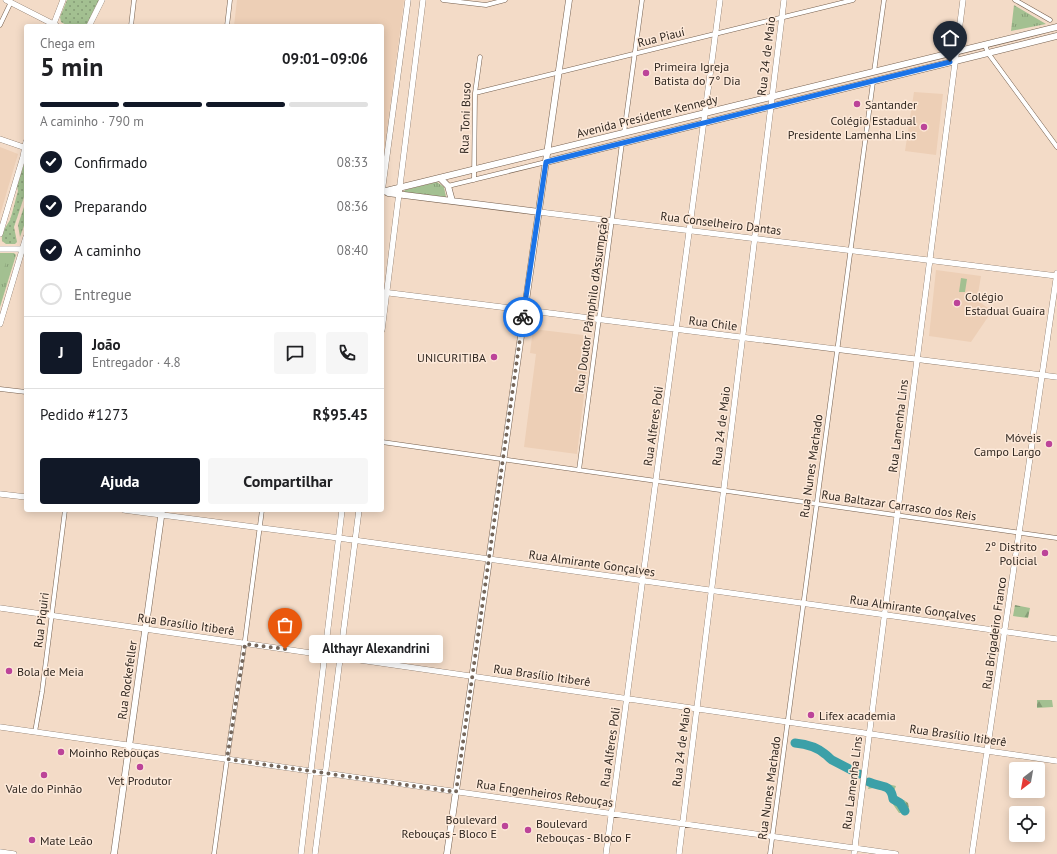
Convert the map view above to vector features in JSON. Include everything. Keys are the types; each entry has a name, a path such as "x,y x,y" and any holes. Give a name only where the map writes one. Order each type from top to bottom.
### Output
{"main road":[{"path":"55,24 63,0"},
{"path":"90,24 102,0"},
{"path":"384,177 408,0"},
{"path":"384,292 400,191 424,0"},
{"path":"447,854 569,0"},
{"name":"Rua Alferes Poli","path":"606,854 720,0"},
{"name":"Rua 24 de Maio","path":"679,854 784,0"},
{"name":"Rua Lamenha Lins","path":"855,851 963,0"},
{"path":"9,1 53,24"},
{"name":"Avenida Presidente Kennedy","path":"400,191 440,178 1057,27"},
{"name":"Avenida Presidente Kennedy","path":"546,162 1057,36"},
{"path":"804,98 807,88"},
{"path":"668,122 670,131"},
{"path":"0,139 24,145"},
{"path":"596,140 599,149"},
{"path":"0,234 24,153"},
{"path":"440,178 448,186 452,201"},
{"name":"Rua Conselheiro Dantas","path":"384,192 400,191 452,201 1057,276"},
{"path":"0,249 24,249 0,324"},
{"name":"Rua Brigadeiro Franco","path":"972,854 1057,272"},
{"name":"Rua Chile","path":"384,292 1057,377"},
{"path":"0,494 24,497"},
{"name":"Rua Almirante Gonçalves","path":"162,512 260,528 1057,639"},
{"name":"Rua Rockefeller","path":"114,854 162,512"},
{"path":"301,854 342,512"},
{"path":"315,854 359,512"},
{"name":"Rua Brasílio Itiberê","path":"0,608 1057,760"},
{"name":"Rua Engenheiros Rebouças","path":"0,727 772,836 855,851 896,854"},
{"path":"0,852 14,854"}],"street":[{"path":"131,24 134,0"},
{"path":"227,24 230,0"},
{"path":"443,0 486,2 505,0"},
{"path":"624,133 642,0"},
{"name":"Rua Piauí","path":"475,93 853,0"},
{"path":"874,72 884,0"},
{"path":"1015,0 1050,20"},
{"path":"0,25 9,1"},
{"path":"985,45 988,53 1057,147"},
{"name":"Rua Toni Buso","path":"474,180 475,93 480,58"},
{"name":"Rua Nunes Machado","path":"770,854 873,82"},
{"name":"Rua Doutor Pâmphilo d'Assumpção","path":"579,470 622,143"},
{"name":"Avenida Presidente Kennedy","path":"448,186 546,162"},
{"path":"0,224 6,217"},
{"path":"0,389 24,392"},
{"name":"Rua Baltazar Carrasco dos Reis","path":"384,442 1057,538"},
{"name":"Rua Piquiri","path":"35,732 42,692 65,512"},
{"path":"214,854 245,644 262,512"}],"shaded area":[{"path":"237,0 404,0 384,155 384,24 234,24"},
{"name":"Colégio Estadual Presidente Lamenha Lins","path":"914,92 943,94 936,155 905,151"},
{"path":"0,147 18,154 0,215"},
{"name":"Colégio Estadual Guaíra","path":"936,270 981,276 977,300 992,311 971,342 929,336"},
{"path":"533,329 591,336 577,454 524,447 536,354 530,353"}],"green space":[{"path":"67,0 99,0 87,24 64,24 61,22 60,17"},
{"path":"1014,5 1046,24 1011,31"},
{"path":"24,164 24,197 14,227 17,242 15,244 6,244 2,241 2,235 11,217 18,191 17,186"},
{"path":"437,182 444,187 446,197 404,192 405,190"},
{"path":"24,207 24,226 20,237 18,225"},
{"path":"0,253 14,253 16,255 0,307"},
{"path":"0,260 6,262 0,281"},
{"path":"961,278 967,279 965,292 959,292"},
{"path":"1015,605 1030,608 1028,618 1013,616"},
{"path":"1037,700 1052,700 1053,707 1037,708"},
{"path":"871,780 896,786 894,791 899,800 904,800 908,803 909,808 907,813 899,813 890,800 889,792 876,786 868,789"}],"waterway":[{"path":"795,743 818,749 832,760 859,774"},
{"path":"869,782 888,788 893,799 900,803 905,811"}],"way so far":[{"path":"285,649 245,644 227,759 456,792 523,317"}],"place":[{"name":"Primeira Igreja Batista do 7° Dia","path":"646,73"},
{"name":"Santander","path":"857,104"},
{"name":"Colégio Estadual Presidente Lamenha Lins","path":"924,127"},
{"name":"Colégio Estadual Guaíra","path":"957,303"},
{"name":"UNICURITIBA","path":"494,357"},
{"name":"Móveis Campo Largo","path":"1049,444"},
{"name":"2º Distrito Policial","path":"1045,553"},
{"name":"Althayr Alexandrini","path":"285,649"},
{"name":"Bola de Meia","path":"9,671"},
{"name":"Lifex academia","path":"811,715"},
{"name":"Moinho Rebouças","path":"61,752"},
{"name":"Vet Produtor","path":"140,767"},
{"name":"Vale do Pinhão","path":"44,775"},
{"name":"Boulevard Rebouças - Bloco E","path":"505,826"},
{"name":"Boulevard Rebouças - Bloco F","path":"528,830"},
{"name":"Mate Leão","path":"32,840"}],"route":[{"path":"523,317 546,162 950,62"}]}
